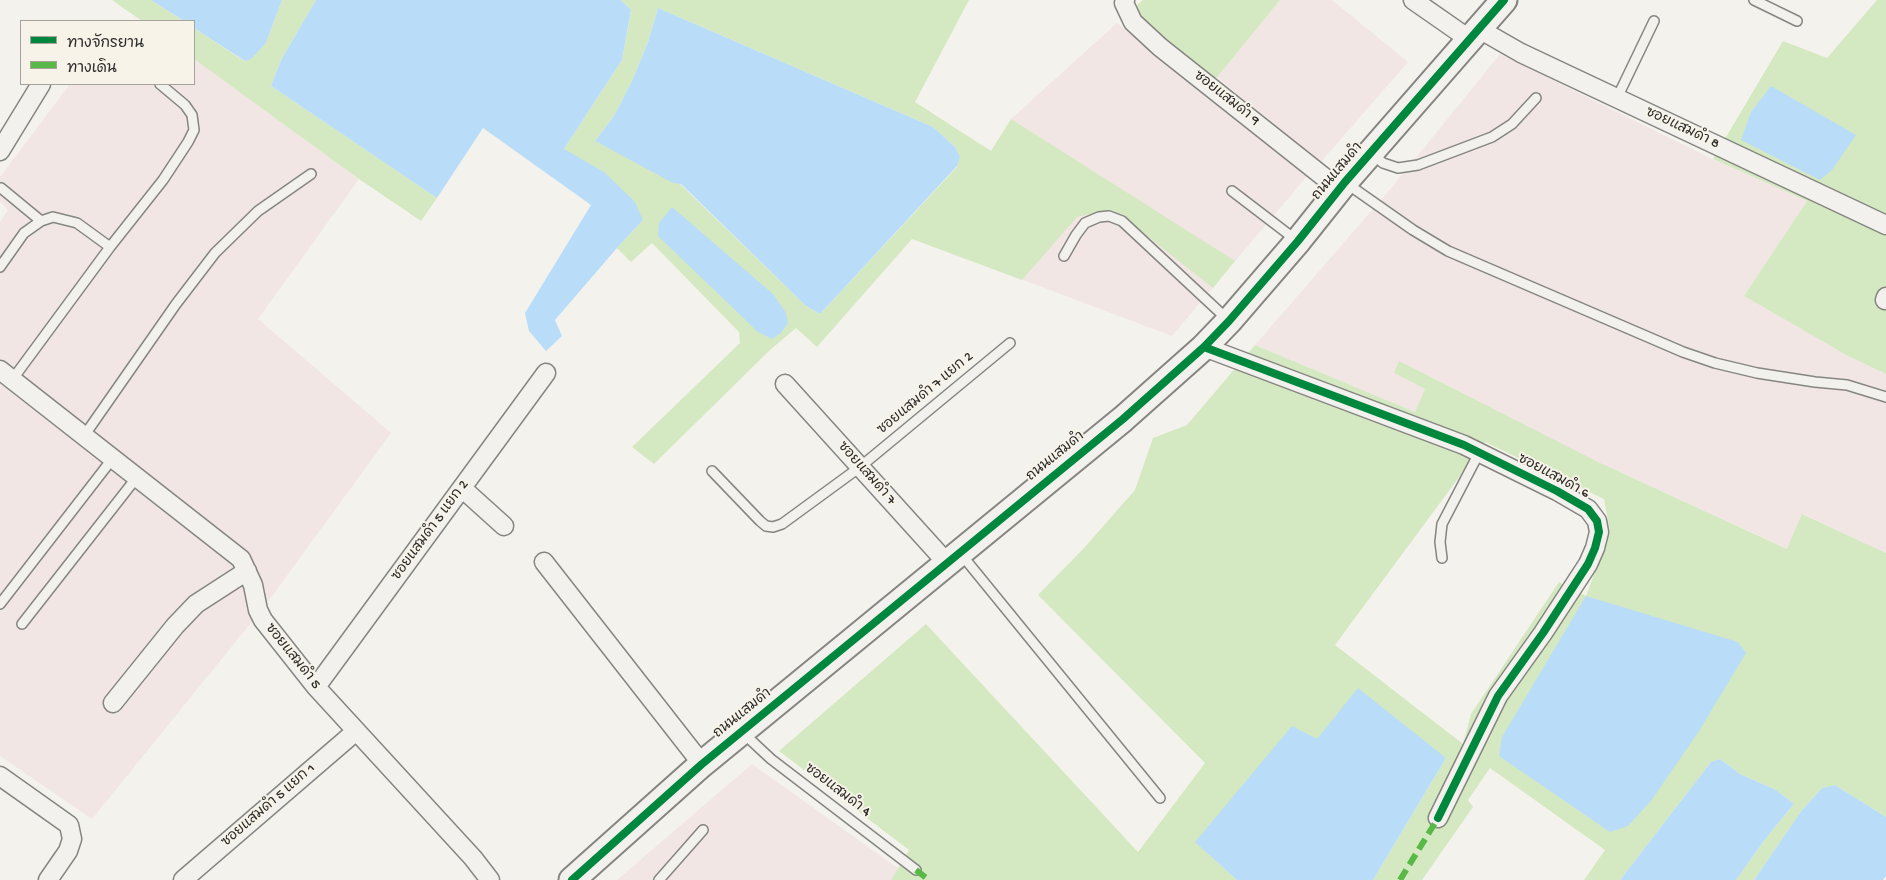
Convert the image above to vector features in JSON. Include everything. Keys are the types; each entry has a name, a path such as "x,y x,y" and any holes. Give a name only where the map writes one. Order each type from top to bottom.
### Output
{"street":[{"name":"ซอยแสมดำ 9","path":"1125,0 1124,4 1133,22 1160,47 1342,186"},
{"name":"ซอยแสมดำ 8","path":"1413,0 1474,34 1521,53 1886,225"},
{"name":"ถนนแสมดำ","path":"582,875 702,764 1123,419 1204,347 1229,321 1370,153 1504,0"},
{"path":"0,150 40,85"},
{"name":"ซอยแสมดำ 6","path":"1204,347 1464,445 1557,491 1588,509 1597,521 1600,532 1588,564 1543,633 1498,696 1438,818"},
{"name":"ซอยแสมดำ 5 แยก 2","path":"316,687 546,374"},
{"name":"ซอยแสมดำ 5","path":"6,375 241,559 248,571 258,610 263,620 316,687 355,732 473,858 490,880"},
{"name":"ซอยแสมดำ 7","path":"785,384 860,467 953,558"},
{"path":"463,489 504,526"},
{"path":"544,562 702,764"},
{"path":"112,703 169,633 196,604 248,571"},
{"name":"ซอยแสมดำ 5 แยก 1","path":"183,880 355,732"},
{"path":"0,776 69,825 72,839 68,851 48,880"}],"lane":[{"path":"1754,0 1797,21"},
{"path":"1616,98 1654,21"},
{"path":"6,375 163,180 188,142 194,130 192,115 161,85"},
{"path":"1370,153 1383,163 1398,168 1418,165 1492,137 1512,124 1536,98"},
{"path":"84,436 176,304 215,253 258,211 311,174"},
{"path":"1342,186 1448,251 1683,352 1715,363 1748,371 1815,382 1847,385 1886,398"},
{"path":"1,188 41,221"},
{"path":"1232,191 1298,241"},
{"path":"1064,256 1085,223 1099,217 1109,216 1122,221 1229,321"},
{"path":"0,267 24,233 41,221 53,217 78,223 110,247"},
{"name":"ซอยแสมดำ 7 แยก 2","path":"712,470 766,526 773,527 782,524 860,467 1010,343"},
{"path":"1442,558 1440,542 1442,524 1479,453"},
{"path":"0,604 113,458"},
{"path":"22,624 137,476"},
{"path":"953,558 1160,798"},
{"name":"ซอยแสมดำ 4","path":"742,732 771,759 916,870"},
{"path":"659,880 703,830"}],"shaded area":[{"path":"1280,0 1332,0 1408,62 1320,163 1217,77"},
{"path":"1117,23 1307,176 1172,336 912,238 991,152 1011,119"},
{"path":"1500,54 1712,159 1807,201 1744,296 1848,356 1886,374 1886,553 1803,514 1788,549 1596,461 1394,373 1425,389 1415,412 1255,345 1393,186"},
{"path":"195,60 359,179 258,319 391,433 267,603 92,819 0,756 0,222 8,210 0,201 0,177 69,85 195,85"},
{"path":"752,764 899,869 891,880 617,880"}],"green space":[{"path":"112,0 151,0 182,20 141,20"},
{"path":"282,0 316,0 281,60 271,86 437,198 421,221 359,179 195,60 195,29 244,61 266,43"},
{"path":"621,0 969,0 915,102 991,151 1011,119 1235,261 1213,288 1131,223 1107,211 1077,217 1022,280 912,239 817,347 796,328 770,350 654,464 632,447 740,343 739,332 652,243 631,262 617,248 643,220 564,149 622,60 631,11","holes":["658,8 933,127 955,147 957,167 820,314 806,306 680,184 595,141 614,116 632,81 648,42"]},
{"path":"1143,0 1280,0 1214,81 1148,27 1136,6"},
{"path":"1877,0 1886,0 1886,374 1848,356 1744,296 1807,201 1713,159 1783,41 1827,58"},
{"path":"1255,345 1415,412 1425,389 1394,373 1399,361 1596,461 1787,549 1802,514 1886,553 1886,817 1835,785 1822,788 1802,810 1754,880 1736,880 1766,838 1794,804 1776,790 1740,774 1720,759 1711,762 1620,880 1584,880 1605,850 1490,768 1468,800 1473,807 1422,880 1373,880 1446,758 1317,739 1196,842 1237,880 891,880 909,850 779,751 926,624 1138,852 1205,763 1038,595 1084,548 1135,490 1153,438 1187,425","holes":["1485,442 1604,499 1610,531 1586,596 1559,582 1471,714 1463,744 1335,645"]}],"water":[{"path":"151,0 282,0 266,43 251,59 245,61 195,29 195,20 182,20"},
{"path":"316,0 621,0 631,10 622,60 564,149 604,172 635,202 643,220 555,320 562,336 546,351 529,331 525,313 591,205 483,128 437,198 271,86 281,60"},
{"path":"658,8 933,127 955,147 960,157 957,166 820,314 806,306 681,184 673,183 595,141 614,116 632,81 648,42"},
{"path":"1771,86 1856,135 1832,170 1820,180 1741,140 1751,112"},
{"path":"672,207 773,294 786,313 788,323 781,333 772,339 758,332 658,236 659,223"},
{"path":"1586,596 1738,642 1746,653 1699,731 1651,801 1628,826 1610,832 1499,756 1502,737"},
{"path":"1358,688 1446,758 1373,880 1237,880 1195,842 1292,726 1317,739"},
{"path":"1720,759 1740,774 1776,790 1794,804 1766,838 1736,880 1620,880 1711,762"},
{"path":"1835,785 1886,817 1886,876 1883,880 1754,880 1802,810 1822,788"}],"marked path":[{"path":"1400,880 1438,818"},
{"path":"916,870 929,880"}],"cycle path":[{"path":"572,880 702,764 1123,419 1204,347 1229,321 1298,241 1345,182 1504,0"},
{"path":"1204,347 1464,445 1557,491 1588,509 1597,521 1599,532 1588,564 1543,633 1498,696 1438,818"}]}
